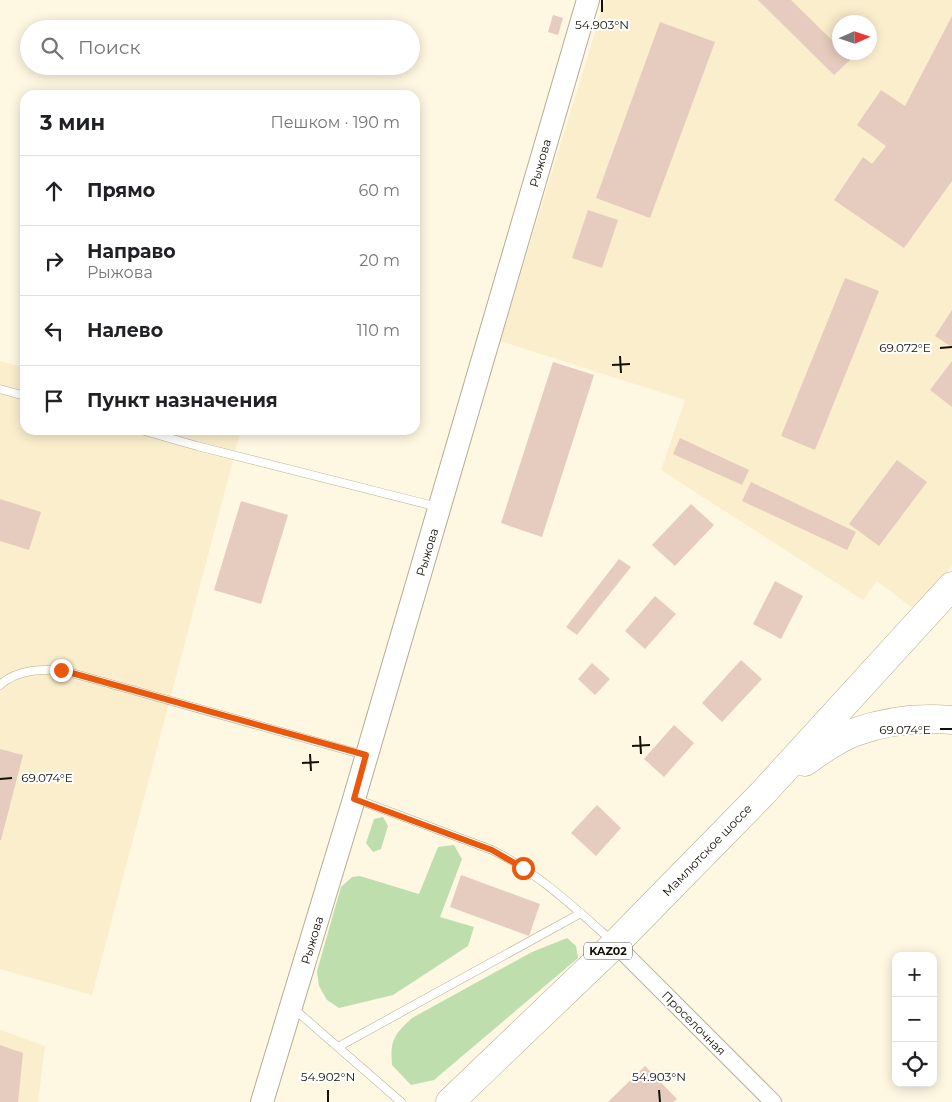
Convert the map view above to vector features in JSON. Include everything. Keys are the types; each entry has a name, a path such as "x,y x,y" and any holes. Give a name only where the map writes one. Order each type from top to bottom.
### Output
{"highway":[{"name":"Мамлютское шоссе","path":"450,1102 615,944 762,794 952,586"},
{"name":"KAZ02","path":"762,794 819,752 854,732 898,721 952,720"}],"street":[{"name":"Рыжова","path":"262,1102 354,799 588,0"},
{"name":"Проселочная","path":"615,944 773,1102"},
{"path":"756,1084 763,1102"}],"lane":[{"path":"0,389 20,395"},
{"path":"158,435 440,508"},
{"path":"0,685 21,674 40,669 61,670 366,755"},
{"path":"354,799 492,850 506,857 523,868 581,914 615,944"},
{"path":"338,1046 581,914"},
{"path":"291,1006 401,1102"}],"shaded area":[{"path":"605,0 952,0 952,566 915,610 877,581 863,600 661,470 685,400 500,341"},
{"path":"0,361 20,367 20,435 240,435 92,995 0,969"},
{"path":"0,1030 45,1046 38,1102 0,1102"}],"green space":[{"path":"383,817 388,826 381,849 373,852 366,843 374,819"},
{"path":"454,845 462,859 440,917 474,927 468,946 393,995 339,1008 327,1000 319,986 317,971 341,887 352,877 360,876 419,894 438,847"},
{"path":"567,938 576,946 578,958 434,1080 411,1085 392,1065 394,1038 412,1018 532,952"}],"building":[{"path":"758,0 791,0 832,40 832,60 850,60 834,75"},
{"path":"553,15 563,18 558,35 548,32"},
{"path":"952,16 952,181 904,248 834,200 863,157 872,164 886,146 857,125 881,90 905,106"},
{"path":"660,22 715,42 650,218 596,198"},
{"path":"588,210 618,220 602,268 572,258"},
{"path":"845,278 879,291 815,450 781,436"},
{"path":"952,310 952,347 935,336"},
{"path":"952,361 952,407 930,390"},
{"path":"553,362 594,375 542,537 501,523"},
{"path":"680,438 749,470 742,485 673,454"},
{"path":"897,460 927,482 879,546 849,524"},
{"path":"751,482 856,532 847,550 742,501"},
{"path":"0,499 41,512 29,550 0,541"},
{"path":"241,501 288,515 261,604 214,590"},
{"path":"691,504 714,525 675,566 652,545"},
{"path":"619,559 631,567 577,635 566,627"},
{"path":"775,581 803,596 781,639 753,624"},
{"path":"655,596 676,614 645,649 625,631"},
{"path":"741,660 762,679 722,722 702,703"},
{"path":"592,663 610,679 595,695 578,679"},
{"path":"674,725 694,743 664,777 644,759"},
{"path":"0,749 23,755 1,840 0,840"},
{"path":"597,805 621,828 596,856 571,833"},
{"path":"461,875 540,904 529,936 450,907"},
{"path":"0,1045 23,1053 18,1102 0,1102"},
{"path":"645,1066 677,1099 673,1102 608,1102"}],"route":[{"path":"61,670 366,755 354,799 492,850 523,868"}]}
